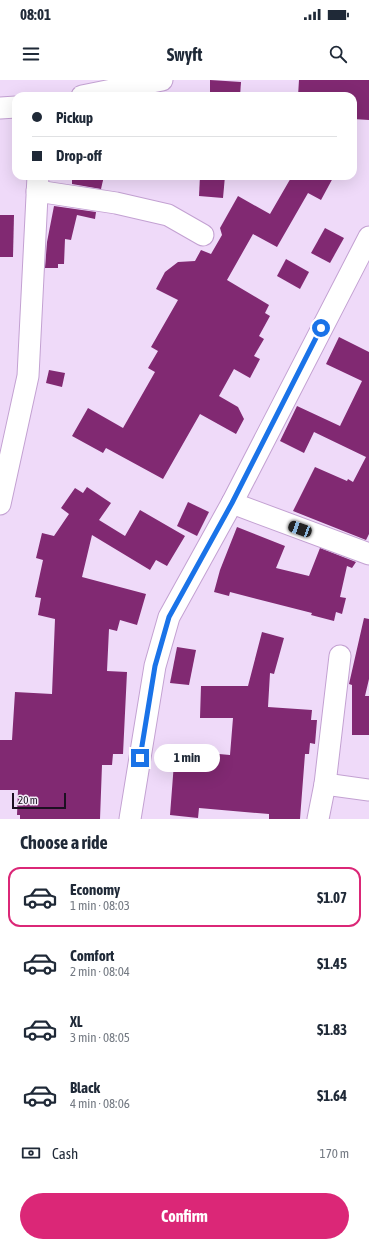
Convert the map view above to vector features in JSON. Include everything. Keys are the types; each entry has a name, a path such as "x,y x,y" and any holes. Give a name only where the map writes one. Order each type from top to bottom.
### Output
{"street":[{"path":"102,92 162,80"},
{"path":"0,108 12,107"},
{"path":"0,504 28,376 38,183 168,215 203,235"},
{"path":"130,819 155,666 169,617 232,503 369,237"},
{"path":"232,503 369,554"},
{"path":"318,819 325,784 340,656"},
{"path":"325,784 369,790"}],"building":[{"path":"210,80 241,82 240,92 210,92"},
{"path":"299,80 369,80 369,120 357,119 357,92 298,92"},
{"path":"72,180 103,180 101,189 72,184"},
{"path":"200,180 225,180 223,198 199,196"},
{"path":"290,180 332,180 321,200 308,193 277,247 253,234 227,280 269,305 265,313 270,316 259,336 264,339 254,356 260,359 250,378 234,369 219,396 238,407 244,419 236,434 200,414 163,479 106,448 103,453 72,436 88,408 123,428 155,372 148,368 158,351 151,347 178,300 156,289 165,272 178,262 195,261 201,250 211,254 222,235 220,228 238,196 270,214"},
{"path":"54,206 96,212 95,219 77,215 71,240 65,239 64,264 58,264 58,268 45,268 47,242"},
{"path":"0,215 14,215 13,257 0,257"},
{"path":"325,228 344,238 330,263 311,253"},
{"path":"286,259 309,272 300,289 277,276"},
{"path":"339,337 369,352 369,534 366,540 293,511 315,467 347,481 348,479 353,482 366,457 314,432 304,453 280,441 297,406 340,426 362,381 326,364"},
{"path":"49,370 65,373 62,387 46,383"},
{"path":"87,487 111,503 99,520 125,536 140,510 185,536 167,566 156,560 150,570 92,535 82,577 146,594 137,625 120,620 117,631 109,629 107,671 127,672 123,754 113,754 112,765 102,765 100,819 20,819 20,815 17,815 18,790 0,790 0,740 12,740 15,692 52,694 55,619 38,615 41,598 35,597 43,560 36,558 42,533 54,536 69,514 61,508 75,488 83,493"},
{"path":"188,502 209,512 197,536 177,526"},
{"path":"237,527 285,546 276,568 309,576 320,548 356,562 352,568 347,566 340,597 346,598 342,614 336,612 334,621 311,615 312,613 230,592 229,596 214,592 220,570"},
{"path":"364,618 369,619 369,679 365,696 369,696 369,735 352,735 352,685 349,684"},
{"path":"262,632 284,638 274,674 270,673 268,707 312,710 311,720 317,720 315,744 310,743 309,754 305,754 300,819 269,819 269,814 199,808 198,818 170,815 175,750 230,755 233,718 200,718 201,686 248,686"},
{"path":"177,647 196,650 189,685 170,683"}],"route":[{"path":"140,758 155,666 169,617 232,503 321,328"}]}
